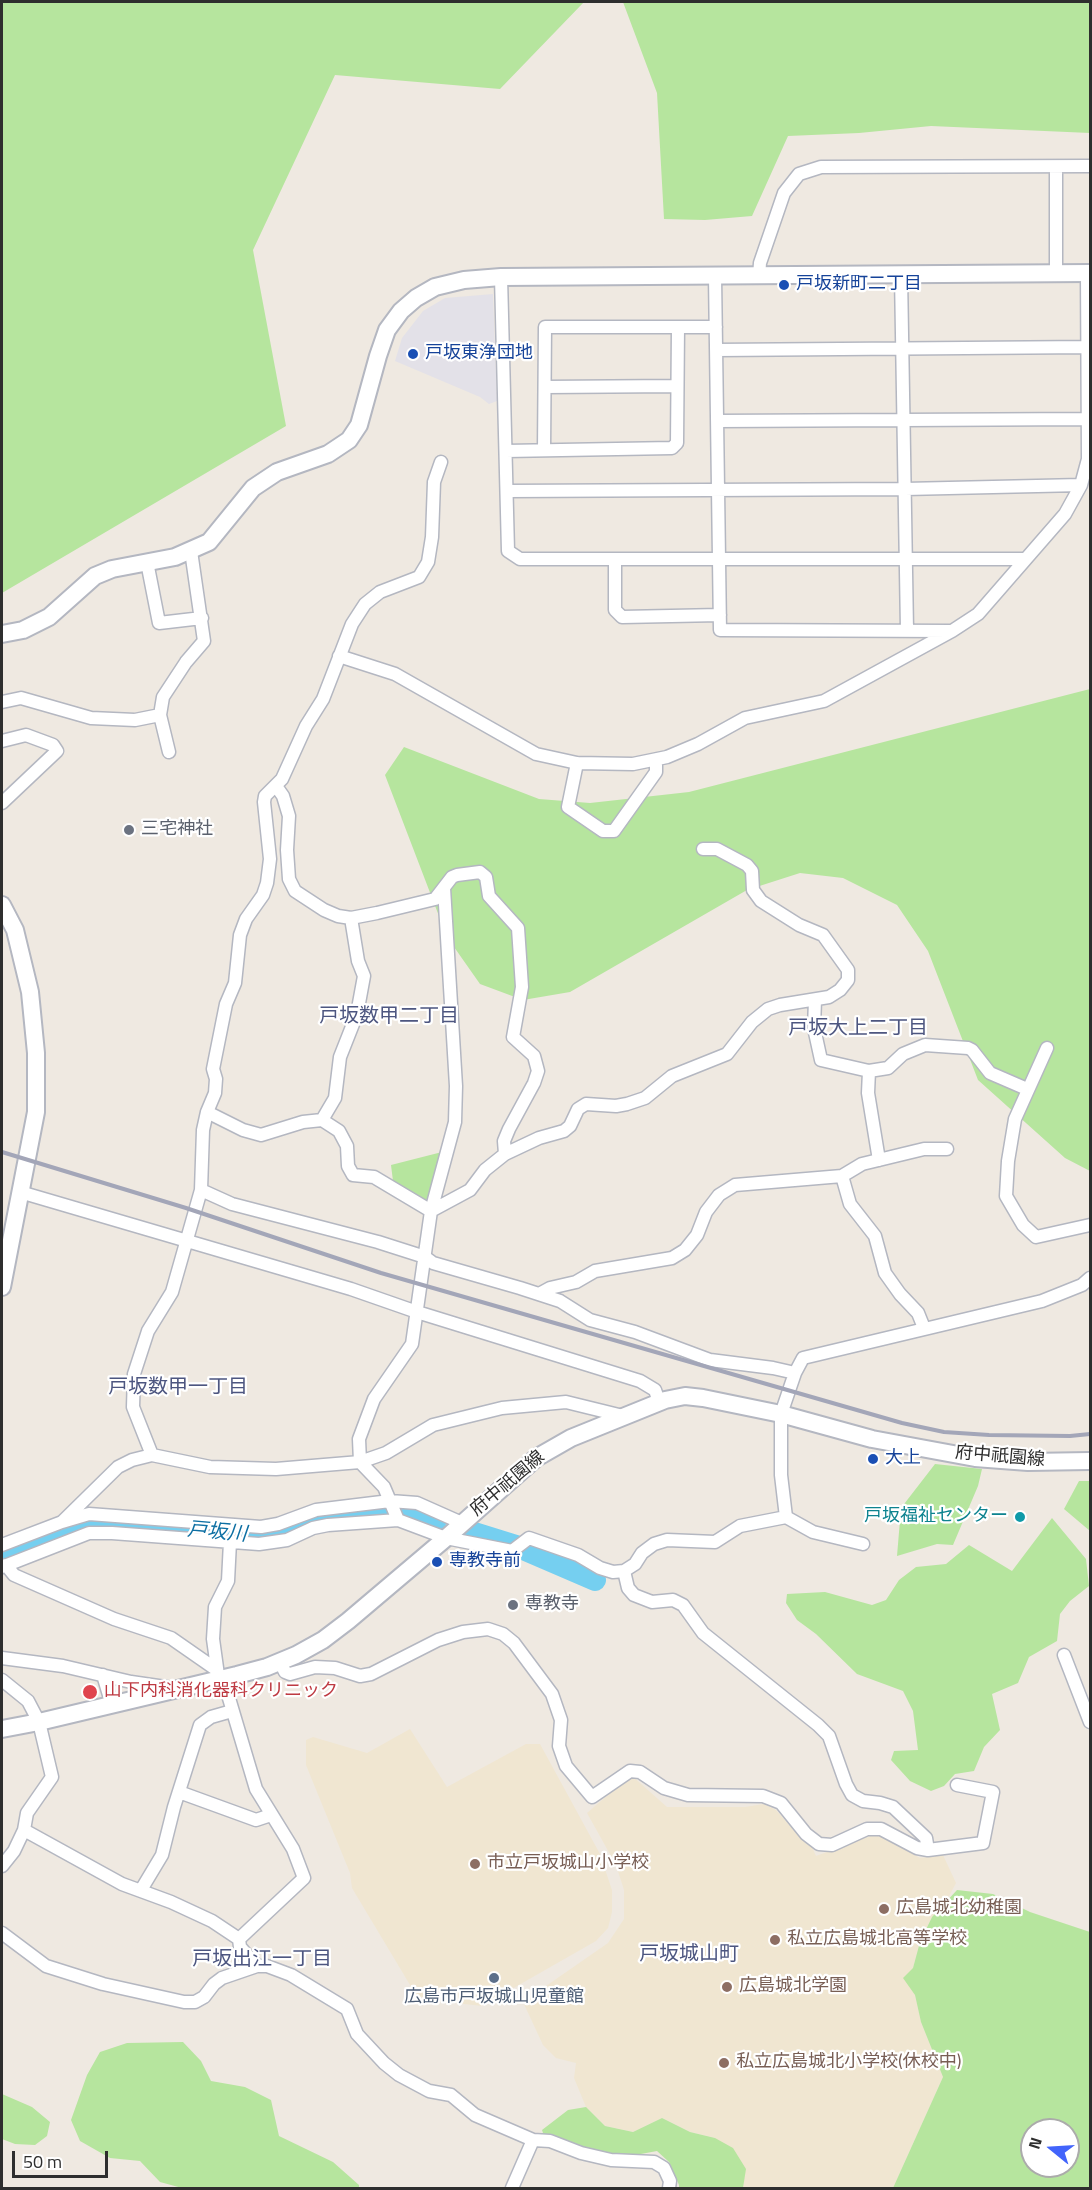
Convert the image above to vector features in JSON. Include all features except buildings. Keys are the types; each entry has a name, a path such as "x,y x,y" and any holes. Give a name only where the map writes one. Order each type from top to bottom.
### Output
{"street":[{"path":"759,276 760,263 784,193 800,174 820,167 1090,166"},
{"path":"1056,167 1056,273"},
{"path":"2,634 23,630 49,617 95,576 112,568 175,557 209,542 253,488 277,472 328,454 349,440 359,424 387,330 401,311 416,298 435,287 464,280 501,278 1089,273 1088,459 1081,485 1065,514 978,614 952,631 824,701 745,718 698,744 668,757 633,764 577,763 536,754 395,674 339,656"},
{"path":"901,275 907,630"},
{"path":"716,276 720,630 952,631"},
{"path":"501,278 508,551 520,559 1025,559"},
{"path":"544,450 545,327 716,327"},
{"path":"506,451 672,448 676,443 678,327"},
{"path":"716,350 1089,347"},
{"path":"545,387 677,386"},
{"path":"717,421 1088,418"},
{"path":"152,1455 133,1407 134,1374 148,1331 172,1292 201,1190 203,1130 207,1112 215,1094 216,1079 213,1069 226,1005 235,983 240,935 246,919 263,895 267,883 270,859 265,796 276,786 291,761 306,726 323,699 352,624 365,604 380,592 419,576 428,562 432,537 434,482 441,462"},
{"path":"507,491 905,489 1081,485"},
{"path":"169,752 160,715 163,697 186,662 204,641 191,550"},
{"path":"615,559 615,610 622,617 720,615"},
{"path":"147,562 159,623 202,618"},
{"path":"2,702 21,698 91,718 135,720 160,715"},
{"path":"2,741 26,735 53,745 57,751 2,803"},
{"path":"577,763 568,807 603,831 614,831 656,772 656,760"},
{"path":"276,786 283,796 289,816 287,850 289,879 295,891 324,910 351,918 435,899 452,877 480,872 486,877 489,896 518,928 522,987 513,1037 534,1056 538,1071 504,1141 505,1154"},
{"path":"431,1211 470,1190 485,1170 505,1154 539,1138 564,1131 570,1126 578,1109 586,1104 615,1106 645,1098 672,1076 727,1054 752,1022 768,1010 780,1005 830,998 848,980 848,970 823,935 799,925 761,901 753,890 752,871 747,865 717,849 703,849"},
{"path":"398,1520 384,1486 360,1461 358,1439 374,1399 412,1344 431,1211 455,1122 456,1086 444,888"},
{"path":"2,905 15,930 30,992 36,1053 36,1112 2,1287"},
{"path":"322,1120 335,1098 340,1057 357,1014 364,976 358,960 351,918"},
{"path":"815,1000 814,1028 821,1060 869,1071 888,1068 903,1054 926,1044 968,1048 990,1073 1027,1089"},
{"path":"1047,1048 1015,1119 1008,1161 1006,1196 1023,1225 1036,1237 1090,1225"},
{"path":"869,1071 869,1101 879,1160"},
{"path":"207,1112 243,1130 261,1135 303,1122 322,1120 339,1131 347,1146 348,1166 353,1175 374,1177 431,1211"},
{"path":"539,1294 550,1288 576,1282 595,1271 672,1258 685,1250 697,1235 706,1212 719,1195 735,1185 842,1176 862,1164 924,1149 947,1149"},
{"path":"842,1176 850,1204 875,1236 885,1272 900,1294 918,1313 924,1328"},
{"path":"201,1190 231,1204 367,1239 424,1257 433,1263 560,1301 590,1320 635,1332 710,1360 795,1372"},
{"path":"20,1192 351,1288 417,1312 640,1381 655,1390 659,1402"},
{"path":"786,1517 781,1475 781,1414 795,1372 803,1358 1042,1301 1082,1285 1090,1278"},
{"name":"府中祇園線","path":"2,1729 112,1705 280,1662 323,1640 446,1538 536,1458 571,1438 659,1402 685,1396 703,1398 781,1414 872,1439 975,1458 1028,1462 1090,1461"},
{"path":"62,1522 118,1467 132,1460 152,1455 210,1467 276,1469 360,1461 386,1453 433,1425 502,1408 566,1402 622,1416"},
{"path":"2,1545 62,1522 89,1515 261,1527 278,1524 316,1510 390,1501 417,1503 462,1523"},
{"path":"220,1676 171,1638 114,1619 14,1575 4,1566 89,1533 274,1543 328,1525 398,1520 446,1538 512,1551 529,1538 613,1572 624,1571 635,1564 642,1553 654,1544 667,1540 715,1542 740,1526 786,1517 813,1532 863,1544"},
{"path":"231,1542 228,1581 215,1607 213,1640 220,1676 256,1789 293,1850 304,1878 238,1939"},
{"path":"624,1571 628,1588 634,1594 652,1602 673,1600 683,1605 703,1633 818,1725 829,1736 846,1785 852,1795 863,1801 880,1803 893,1808 926,1839 928,1850"},
{"path":"280,1662 285,1672 290,1674 315,1667 335,1668 360,1676 371,1674 438,1640 463,1632 488,1629 503,1634 514,1643 552,1694 561,1720 559,1746 566,1766 592,1797 630,1771 640,1772 664,1788 688,1795 763,1797 781,1803 806,1834 819,1844 832,1845 867,1829 881,1829 917,1848 928,1850 983,1843 993,1791 957,1785"},
{"path":"1064,1655 1090,1722"},
{"path":"2,1658 63,1666 176,1689"},
{"path":"103,1675 112,1705"},
{"path":"2,1680 28,1701 39,1722 52,1777 27,1813 24,1830 14,1851 2,1866"},
{"path":"141,1890 162,1855 200,1725 211,1717 232,1711"},
{"path":"179,1792 256,1820 271,1815"},
{"path":"24,1830 104,1875 212,1921 238,1939 240,1947 257,1966"},
{"path":"2,1933 46,1966 103,1984 184,2002 195,2002 204,1997 222,1978 257,1966 267,1966 291,1975 347,2009 357,2034 384,2063 399,2075 429,2091 451,2095 475,2115 533,2140 550,2141 581,2153 611,2160 654,2162 664,2168 670,2181 669,2188"},
{"path":"512,2188 533,2140"}],"shaded area":[{"path":"493,294 497,401 489,404 480,397 395,361 402,338 423,311 445,298"},
{"name":"市立戸坂城山小学校","path":"410,1729 447,1787 526,1744 540,1744 600,1854 612,1890 612,1912 608,1928 596,1941 482,2006 429,2000 416,1995 352,1888 350,1873 306,1765 306,1740 313,1737 367,1753"},
{"name":"広島城北学園","path":"631,1775 667,1807 745,1807 764,1804 776,1810 812,1847 816,1856 873,1835 882,1837 920,1858 943,1855 956,1883 947,1900 932,1917 920,1942 913,1968 915,1995 921,2022 943,2077 893,2188 743,2188 745,2169 715,2138 690,2132 662,2118 633,2132 605,2126 586,2107 574,2078 576,2063 556,2058 543,2045 523,2002 608,1943 624,1919 624,1890 616,1865 587,1813"}],"green space":[{"path":"2,2 584,2 500,89 335,75 253,250 286,426 2,593"},
{"path":"623,2 1090,2 1090,133 931,126 859,133 788,136 752,216 705,220 664,219 657,93"},
{"path":"1090,689 1090,1171 1065,1158 978,1080 928,951 897,905 843,878 800,873 747,890 570,992 523,1000 480,984 447,937 385,775 404,747 539,799 590,803 689,792"},
{"path":"442,1152 430,1199 424,1200 393,1181 391,1165"},
{"path":"935,1464 982,1469 978,1486 953,1545 937,1544 897,1556 901,1508"},
{"path":"1079,1481 1090,1481 1090,1531 1064,1509"},
{"path":"1052,1518 1086,1559 1089,1586 1070,1601 1060,1614 1057,1641 1029,1657 1018,1683 992,1694 1000,1730 984,1747 974,1771 955,1774 944,1786 931,1791 910,1781 891,1760 894,1751 918,1750 913,1711 903,1691 857,1674 816,1634 797,1620 786,1603 787,1594 825,1592 872,1605 886,1600 899,1580 916,1567 946,1564 969,1545 1012,1571"},
{"path":"957,1890 993,1894 1030,1912 1090,1932 1090,2188 893,2188 943,2077 921,2022 915,1995 903,1978 913,1968 920,1942 932,1917"},
{"path":"183,2042 201,2061 211,2081 245,2087 271,2100 279,2136 333,2162 359,2185 359,2188 182,2188 160,2182 140,2161 110,2158 80,2141 71,2120 87,2075 100,2052 127,2043"},
{"path":"2,2094 32,2107 50,2122 47,2136 35,2145 15,2144 2,2139"},
{"path":"586,2107 605,2126 633,2132 662,2118 690,2132 715,2138 733,2148 746,2169 743,2188 679,2188 669,2162 657,2151 630,2156 593,2152 545,2139 542,2130 568,2110"}],"waterway":[{"name":"戸坂川","path":"2,1556 59,1529 97,1522 263,1537 317,1520 352,1516 393,1513 435,1523"},
{"name":"戸坂川","path":"471,1532 516,1546 595,1580"}],"railway":[{"path":"2,1152 186,1208 381,1273 902,1423 944,1432 989,1435 1070,1436 1090,1434"}],"place":[{"name":"戸坂新町二丁目","path":"784,285"},
{"name":"戸坂東浄団地","path":"413,354"},
{"name":"三宅神社","path":"129,830"},
{"name":"大上","path":"873,1459"},
{"name":"戸坂福祉センター","path":"1020,1517"},
{"name":"専教寺前","path":"437,1562"},
{"name":"専教寺","path":"513,1605"},
{"name":"山下内科消化器科クリニック","path":"90,1692"},
{"name":"市立戸坂城山小学校","path":"475,1864"},
{"name":"広島城北幼稚園","path":"884,1909"},
{"name":"私立広島城北高等学校","path":"775,1940"},
{"name":"広島市戸坂城山児童館","path":"494,1978"},
{"name":"広島城北学園","path":"727,1987"},
{"name":"私立広島城北小学校(休校中)","path":"724,2063"}],"district":[{"name":"戸坂数甲二丁目","path":"389,1017"},
{"name":"戸坂大上二丁目","path":"858,1029"},
{"name":"戸坂数甲一丁目","path":"178,1388"},
{"name":"戸坂城山町","path":"689,1955"},
{"name":"戸坂出江一丁目","path":"262,1960"}]}
